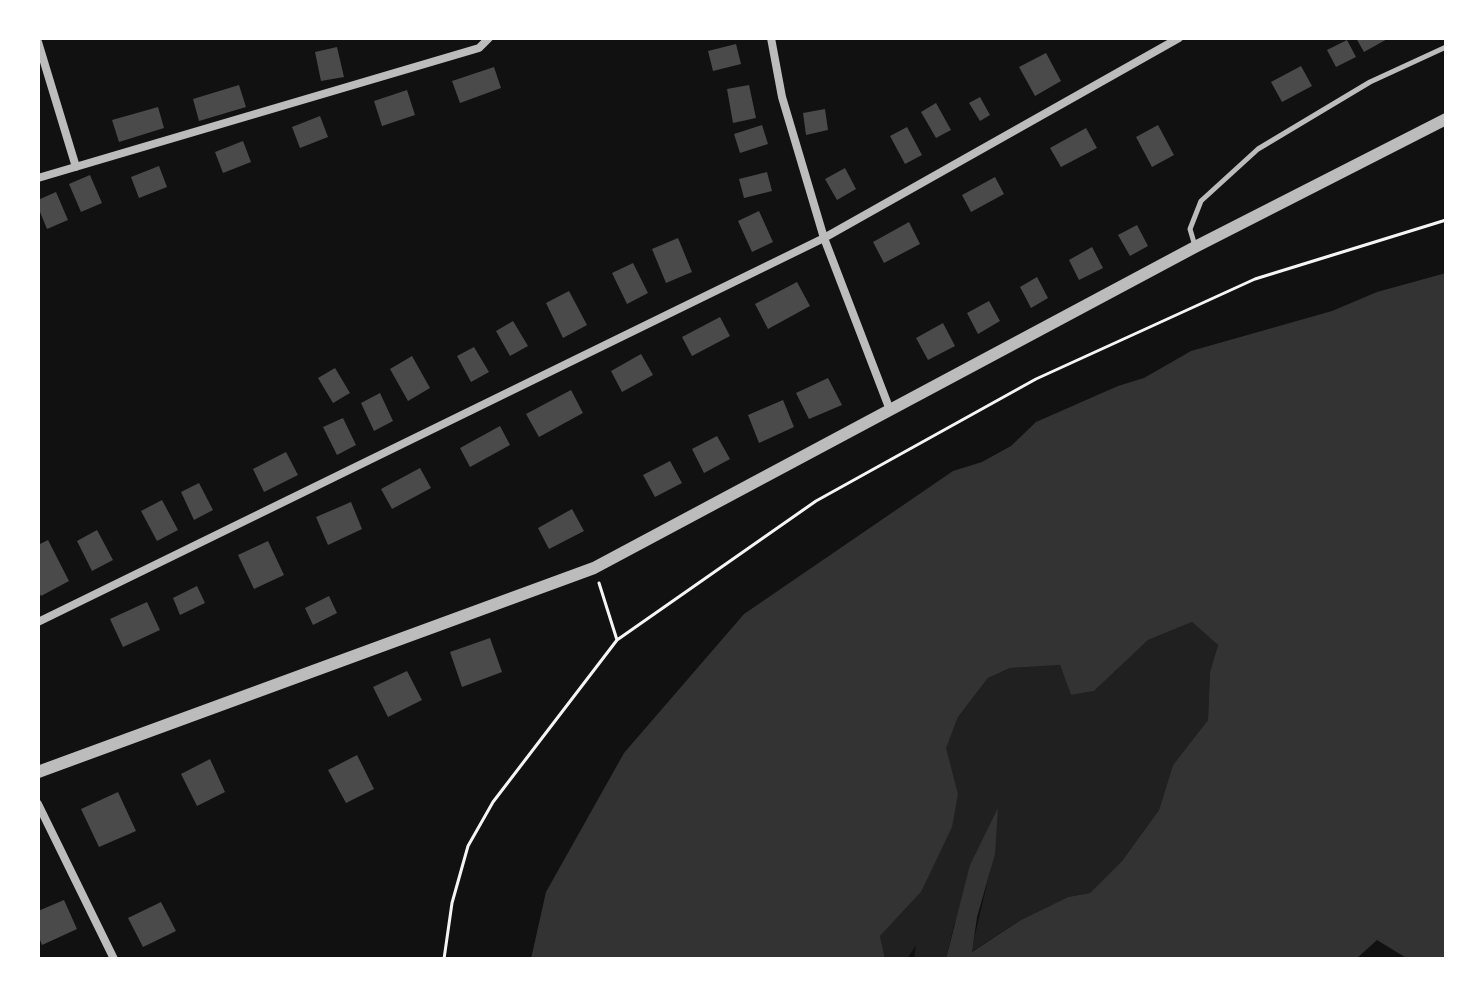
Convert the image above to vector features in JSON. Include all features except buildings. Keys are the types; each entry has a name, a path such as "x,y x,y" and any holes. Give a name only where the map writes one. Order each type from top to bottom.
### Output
{"street":[{"path":"38,178 479,48 489,38"},
{"path":"771,38 782,97 824,238 890,410"},
{"path":"38,622 824,238 1179,38"},
{"path":"38,42 76,167"},
{"path":"38,772 594,568 1195,247 1446,119"},
{"path":"38,804 114,959"}],"lane":[{"path":"1195,247 1190,229 1201,201 1258,149 1370,82 1446,47"}],"path":[{"path":"444,959 452,903 468,846 493,802 617,640 816,501 1036,379 1255,279 1446,220"},
{"path":"594,568 617,640"}],"shaded area":[{"path":"1446,273 1446,959 1408,959 1377,940 1356,959 946,959 970,865 998,808 995,854 977,917 972,952 1021,920 1068,897 1090,893 1122,861 1159,810 1173,765 1208,720 1210,672 1218,645 1192,622 1148,640 1094,691 1071,695 1060,665 1010,668 988,678 958,717 946,748 958,794 952,827 921,892 880,936 885,959 531,959 546,892 624,753 744,614 953,471 982,462 1011,446 1036,422 1118,386 1144,378 1191,351 1332,311 1377,292"},
{"path":"1192,622 1218,645 1210,672 1208,720 1173,765 1159,810 1122,861 1090,893 1068,897 1021,920 971,952 994,854 954,925 946,959 914,959 916,945 907,959 885,959 880,936 921,892 958,794 945,748 958,717 988,678 1010,668 1060,665 1071,695 1094,691 1148,640"}]}
